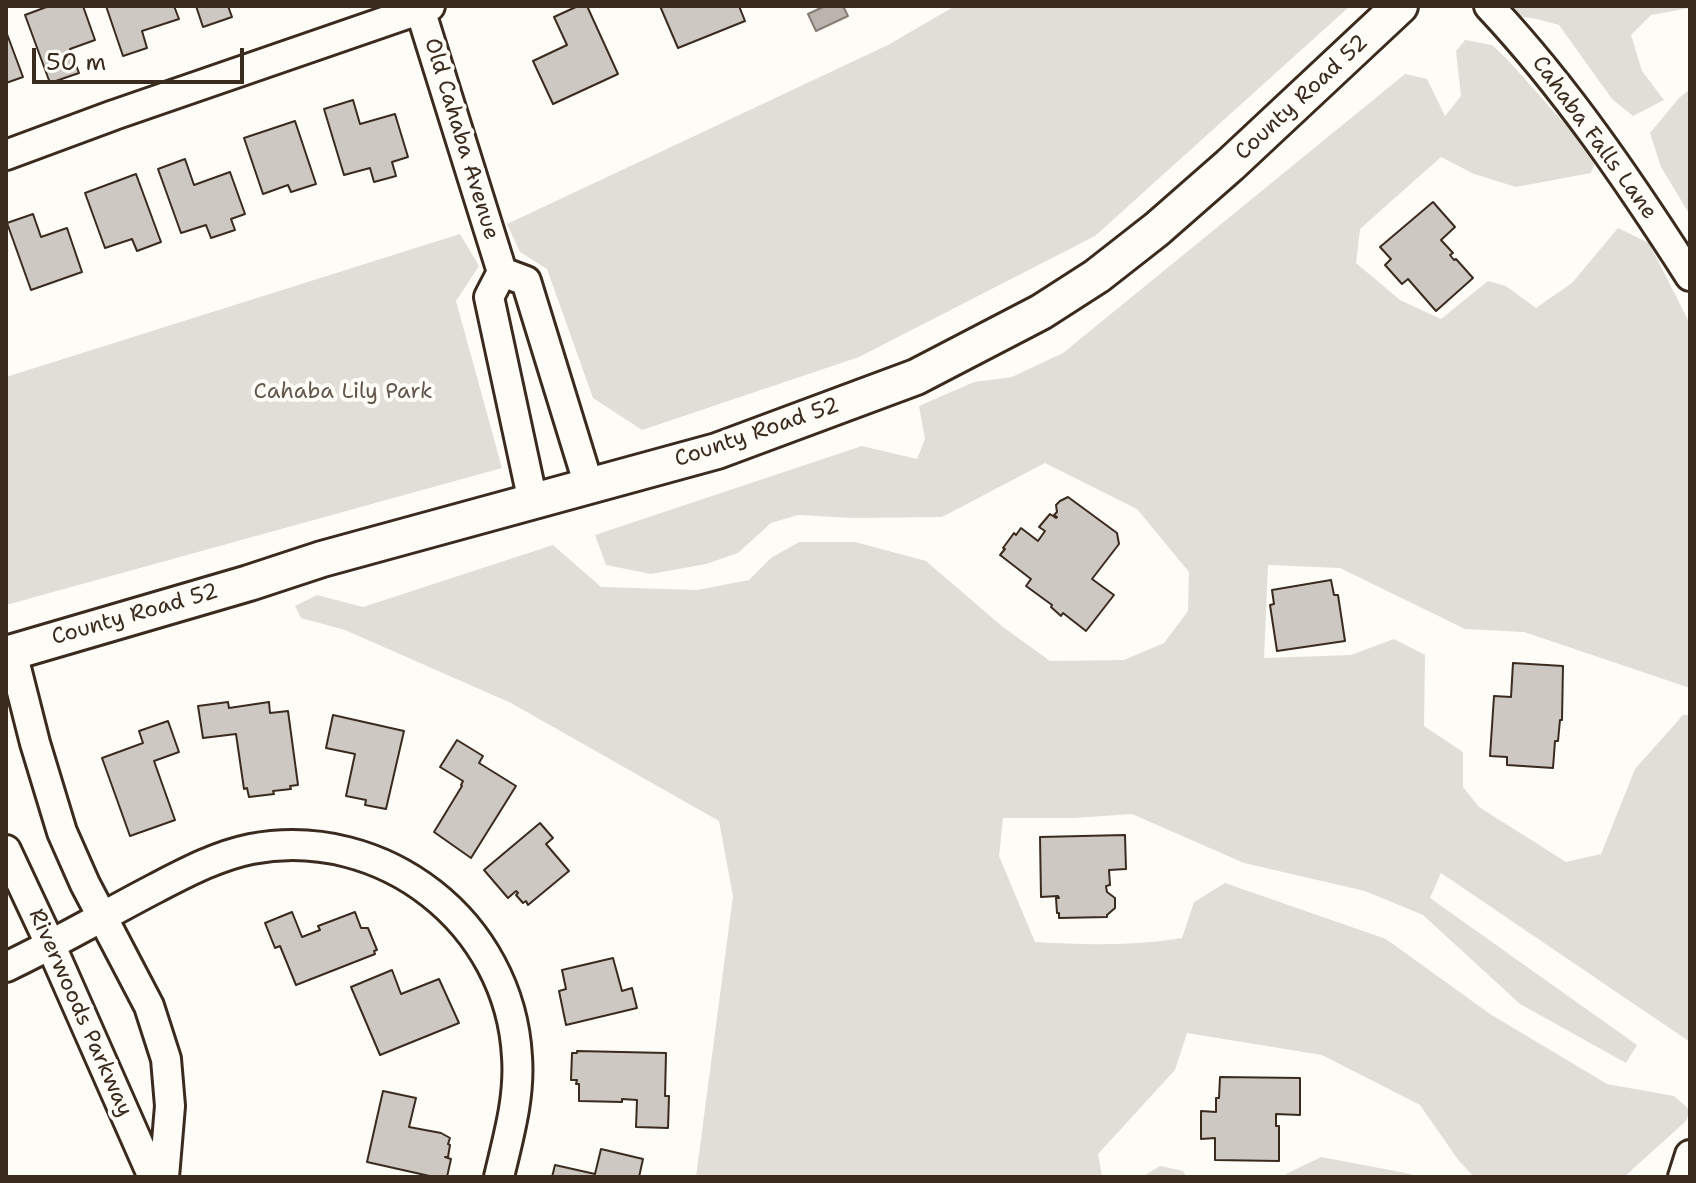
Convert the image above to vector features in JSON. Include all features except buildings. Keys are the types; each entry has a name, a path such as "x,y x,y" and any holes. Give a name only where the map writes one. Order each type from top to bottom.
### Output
{"main road":[{"name":"County Road 52","path":"9,653 322,559 717,451 916,377 1041,312 1097,276 1230,165 1400,6"}],"street":[{"name":"Cahaba Falls Lane","path":"1489,6 1524,43 1583,117 1690,276"},
{"path":"6,155 423,7"},
{"name":"Old Cahaba Avenue","path":"423,7 502,272"},
{"path":"533,502 489,297 502,272 526,281 589,486"},
{"name":"Riverwoods Parkway","path":"9,653 62,832 101,916 149,1006 166,1059 170,1106 164,1177"},
{"path":"6,967 210,862 251,849 309,846 338,849 366,857 419,884 443,902 481,947 496,973 507,1000 517,1058 517,1088 499,1177"},
{"name":"Riverwoods Parkway","path":"6,850 153,1177"},
{"path":"1683,1177 1690,1155"}],"green space":[{"path":"955,6 1350,6 1095,236 859,357 642,430 593,398 547,269 520,252 507,224 888,45"},
{"path":"1509,6 1690,6 1651,15 1631,35 1642,71 1664,100 1633,116 1612,99 1559,25 1516,16"},
{"path":"1465,40 1492,45 1507,59 1596,159 1591,173 1516,187 1474,174 1441,157 1360,229 1356,263 1400,300 1441,319 1488,281 1506,286 1536,308 1572,283 1618,228 1649,243 1690,324 1690,688 1524,632 1465,629 1340,568 1268,565 1264,658 1351,655 1394,639 1425,655 1424,726 1463,752 1463,787 1479,807 1566,862 1601,854 1635,769 1683,715 1690,715 1690,1042 1441,873 1430,898 1637,1045 1626,1063 1520,1004 1423,915 1365,891 1244,863 1132,814 1003,818 999,856 1035,942 1109,944 1182,938 1194,902 1225,883 1386,939 1490,1014 1607,1084 1674,1096 1690,1110 1686,1121 1624,1177 1474,1177 1459,1161 1420,1105 1322,1055 1187,1033 1175,1070 1098,1154 1102,1177 696,1177 733,896 719,821 511,703 345,630 301,618 295,606 317,595 363,607 553,545 601,587 697,590 749,580 771,558 799,542 855,542 926,561 1003,627 1050,661 1124,660 1164,643 1188,611 1189,572 1137,509 1045,463 942,517 798,515 771,523 738,553 706,564 651,574 606,565 595,535 862,446 917,459 925,439 919,406 974,382 1012,377 1063,353 1405,74 1427,79 1445,116 1461,96 1456,51"},
{"path":"1690,90 1690,215 1661,167 1650,133 1679,98"},
{"name":"Cahaba Lily Park","path":"460,234 479,266 456,301 502,468 6,605 6,377"},
{"path":"1321,1157 1415,1177 1286,1177 1286,1174"},
{"path":"1160,1166 1183,1171 1187,1177 1142,1177"}],"shaded area":[{"path":"825,6 843,6 848,16 816,31 808,14"}]}
